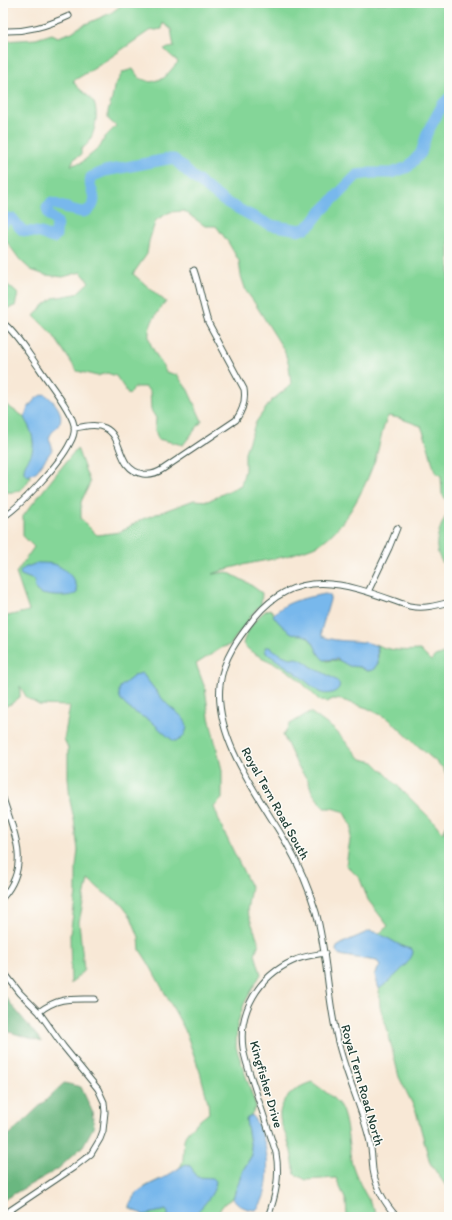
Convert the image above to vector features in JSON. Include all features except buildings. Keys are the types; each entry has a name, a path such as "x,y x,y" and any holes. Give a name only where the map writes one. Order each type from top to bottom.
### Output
{"street":[{"path":"3,31 19,31 40,28 69,16"},
{"path":"74,428 94,426 107,429 116,439 121,454 129,466 134,470 146,474 152,474 163,469 236,420 243,409 245,401 244,389 208,322 204,312 200,288 194,270"},
{"path":"3,323 13,332 49,382 71,417 74,428 70,444 55,466 15,509 3,517"},
{"path":"368,592 397,528"},
{"name":"Royal Tern Road South","path":"325,953 315,912 298,866 276,825 247,779 232,746 224,723 221,710 220,685 226,662 239,637 260,611 281,594 299,587 319,583 342,585 418,608 449,602"},
{"path":"3,747 3,760"},
{"path":"3,798 16,841 19,859 13,884 3,897"},
{"name":"Kingfisher Drive","path":"268,1217 278,1184 278,1165 276,1153 245,1057 242,1039 245,1016 248,1007 258,990 272,974 293,961 303,957 325,953"},
{"name":"Royal Tern Road North","path":"325,953 332,1012 340,1052 369,1137 376,1183 383,1199 397,1217"},
{"path":"3,971 20,993 39,1012 63,1046 100,1093 104,1102 105,1112 103,1131 96,1147 82,1161 3,1215"},
{"path":"39,1012 48,1005 58,1001 95,999"}],"green space":[{"path":"124,3 449,3 449,504 442,494 441,476 435,472 421,426 399,418 388,416 376,457 367,480 347,516 330,535 318,545 309,549 287,556 240,565 213,574 227,572 248,583 262,593 261,605 256,609 230,645 223,647 196,664 205,688 209,717 222,770 222,799 214,807 223,830 251,887 247,911 259,943 255,954 261,974 244,1004 237,1025 236,1047 256,1106 246,1120 252,1155 243,1170 233,1198 225,1203 214,1217 143,1217 144,1215 130,1208 132,1200 143,1188 174,1172 180,1167 183,1161 186,1134 209,1113 208,1102 200,1072 185,1030 140,950 139,937 131,917 121,904 103,892 88,879 79,922 84,970 71,984 70,934 76,894 76,867 78,850 70,801 68,748 64,739 70,706 39,705 27,698 20,686 20,697 11,704 3,707 3,617 29,611 16,573 34,547 23,536 23,516 77,448 90,483 81,502 81,519 97,535 120,532 140,520 194,500 208,501 241,485 245,470 245,452 256,422 271,401 291,385 289,365 284,350 246,291 241,276 239,261 228,242 216,226 205,226 184,211 170,212 156,220 149,241 147,254 133,274 166,302 154,317 149,335 150,341 166,372 177,375 188,390 202,421 183,445 158,439 155,430 156,418 151,410 150,391 145,387 135,387 129,395 116,376 107,373 97,376 77,371 53,335 34,316 53,298 76,294 89,282 81,272 63,277 45,275 31,270 20,260 7,242 3,240 3,41 36,39 52,34 58,37 72,32 81,26 111,13","holes":["163,23 171,29 174,47 164,49 178,62 164,78 151,82 139,78 133,69 123,72 114,87 108,111 108,119 116,126 105,137 100,147 81,163 71,165 74,159 81,155 81,149 90,139 96,118 94,103 78,88 73,81 95,68 149,31 162,29"]},
{"path":"3,284 9,286 18,294 15,306 3,310"},
{"path":"3,403 26,418 32,428 34,452 25,471 31,476 23,488 13,492 3,492"},
{"path":"449,511 449,569 439,556 437,541 438,533"},
{"path":"270,609 276,619 293,633 302,634 308,637 327,661 337,660 348,662 367,671 373,670 378,663 378,647 375,644 397,650 420,650 431,661 435,656 449,652 449,780 443,768 389,719 367,708 342,700 333,699 327,702 320,701 288,671 257,655 247,648 243,644 244,639 257,618"},
{"path":"310,712 335,730 361,759 374,762 443,833 449,821 449,1185 446,1186 430,1163 416,1111 399,1077 387,1028 380,1007 379,989 375,975 380,965 377,961 339,955 336,950 337,947 345,942 370,931 380,933 388,926 368,900 360,879 346,865 352,827 343,811 324,808 312,792 308,780 298,767 283,735 290,724"},
{"path":"3,993 6,998 42,1042 3,1030"},
{"path":"312,1082 331,1096 338,1103 343,1112 354,1171 378,1217 347,1217 346,1201 336,1178 306,1180 295,1174 290,1147 280,1117 281,1107 287,1097 296,1089"},
{"path":"64,1083 81,1087 92,1111 94,1126 83,1146 58,1169 3,1200 3,1134 9,1135"}],"water":[{"path":"44,394 59,410 61,418 59,424 51,433 49,438 52,450 37,471 28,476 24,473 24,470 31,455 33,439 24,418 31,403 40,395"},
{"path":"37,563 54,564 67,572 76,584 77,593 68,596 55,596 38,592 35,589 34,580 21,575 20,572 24,568"},
{"path":"325,594 330,595 330,600 321,631 322,636 335,640 364,642 377,646 378,663 373,670 367,671 360,667 349,666 337,659 324,660 321,658 309,638 288,631 273,615 284,606 291,603 304,598"},
{"path":"265,647 269,647 289,658 303,661 338,682 339,688 329,693 319,692 296,673 266,653"},
{"path":"142,673 166,703 185,721 187,725 186,730 180,740 174,741 171,739 153,723 130,709 121,699 119,693 120,687 135,675"},
{"path":"370,931 412,949 413,952 409,961 404,967 379,989 375,975 380,965 377,961 339,955 336,950 337,947 345,942"},
{"path":"251,1115 257,1123 266,1148 268,1176 266,1190 262,1201 256,1210 243,1207 233,1198 243,1170 252,1155 246,1120"},
{"path":"186,1164 192,1168 197,1177 213,1178 216,1181 210,1196 192,1217 168,1217 166,1210 144,1215 130,1208 131,1201 134,1196 144,1188"}],"waterway":[{"path":"3,223 8,218 13,219 20,228 25,231 41,233 53,238 56,235 57,222 49,215 47,208 51,203 83,212 88,210 94,201 90,186 91,177 105,171 174,159 192,176 224,201 270,225 300,230 306,228 312,223 357,175 392,173 408,167 421,153 427,133 443,104 449,98"}]}
